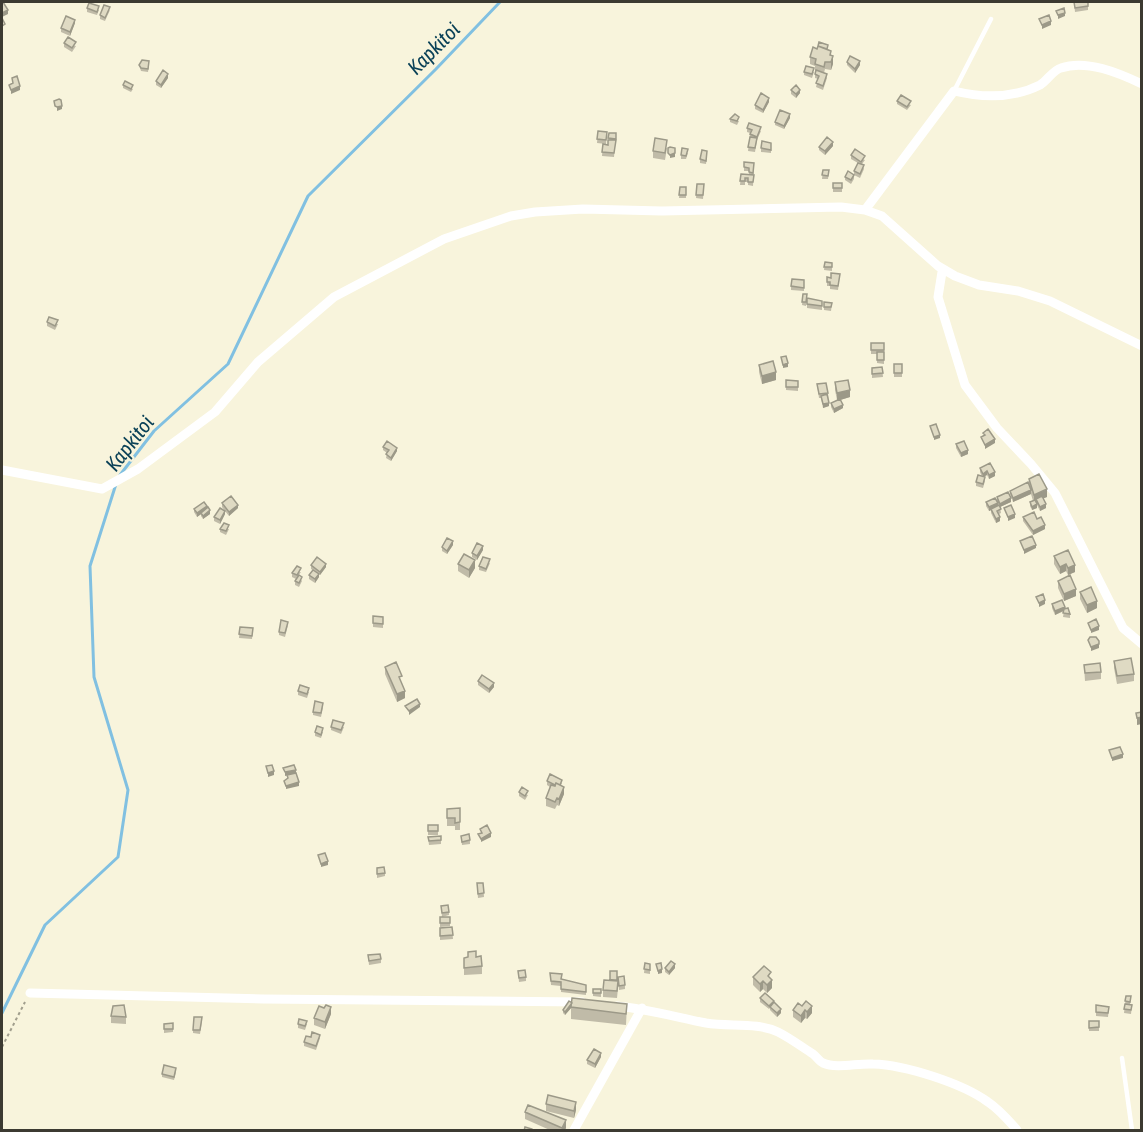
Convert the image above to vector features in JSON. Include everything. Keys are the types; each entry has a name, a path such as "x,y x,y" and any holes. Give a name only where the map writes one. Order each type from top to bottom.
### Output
{"street":[{"path":"865,210 954,91 975,96 1014,95 1041,84 1059,68 1085,65 1142,84"},
{"path":"2,470 102,489 138,469 215,412 258,362 334,297 444,239 512,216 535,212 583,209 662,211 841,207 865,210 882,216 938,266 955,276 979,285 1017,291 1050,301 1142,346"},
{"path":"942,272 938,297 965,384 997,428 1055,493 1123,628 1142,644"},
{"path":"30,993 590,1003"},
{"path":"611,1005 642,1008 708,1024 763,1028 778,1032 822,1062 834,1065 894,1065 914,1071 978,1095 1003,1114 1017,1131"},
{"path":"574,1131 642,1008"}],"lane":[{"path":"954,91 991,19"},
{"path":"1122,1058 1131,1131"}],"path":[{"path":"2,1047 30,993"}],"building":[{"path":"2,2 8,10 2,13"},
{"path":"1074,2 1088,2 1088,6 1075,8"},
{"path":"89,3 99,6 97,12 87,8"},
{"path":"104,5 110,7 105,18 100,15"},
{"path":"1064,8 1065,13 1058,15 1056,11"},
{"path":"1049,15 1051,21 1042,25 1039,19"},
{"path":"66,16 75,20 70,32 61,28"},
{"path":"68,37 76,42 72,48 64,43"},
{"path":"819,42 828,45 827,49 818,46"},
{"path":"818,46 831,51 830,55 833,56 831,62 825,62 824,67 815,64 816,59 810,57 813,47 817,49"},
{"path":"850,56 860,61 855,69 847,62"},
{"path":"142,60 149,61 148,69 141,68 139,65"},
{"path":"806,66 814,68 812,74 804,72"},
{"path":"163,70 168,74 161,85 156,81"},
{"path":"816,70 827,74 823,86 816,83 819,76 815,74"},
{"path":"17,76 20,86 11,90 9,85 13,83 12,78"},
{"path":"125,81 133,85 131,89 123,85"},
{"path":"796,85 800,90 796,94 791,90"},
{"path":"761,93 769,98 763,110 755,105"},
{"path":"901,95 911,101 907,107 897,101"},
{"path":"59,99 62,106 57,107 54,101"},
{"path":"780,110 790,114 784,126 775,122"},
{"path":"735,114 739,117 737,121 730,119"},
{"path":"749,123 761,127 757,137 750,134 752,130 747,128"},
{"path":"598,131 607,132 606,140 597,139"},
{"path":"609,133 616,133 616,139 608,138"},
{"path":"750,137 757,138 755,148 748,147"},
{"path":"827,137 833,142 825,151 819,147"},
{"path":"655,138 667,140 665,153 653,151"},
{"path":"608,140 616,140 614,153 602,152 603,144 608,145"},
{"path":"762,141 771,143 771,150 761,148"},
{"path":"668,148 675,148 675,153 670,155"},
{"path":"682,148 688,149 686,156 681,155"},
{"path":"855,149 865,156 861,162 851,155"},
{"path":"702,150 707,151 706,161 700,159"},
{"path":"744,162 754,163 753,173 749,172 749,168 744,167"},
{"path":"858,163 864,165 860,174 854,171"},
{"path":"823,170 829,170 828,176 822,175"},
{"path":"848,171 854,175 851,180 845,177"},
{"path":"741,174 754,175 753,182 748,182 748,178 740,181"},
{"path":"833,183 842,183 842,188 833,188"},
{"path":"697,184 704,184 703,195 696,195"},
{"path":"680,187 686,187 686,195 679,195"},
{"path":"825,262 832,263 832,267 824,267"},
{"path":"831,273 840,274 838,286 827,282 827,277 831,278"},
{"path":"792,279 804,280 804,288 791,286"},
{"path":"803,294 807,294 806,302 802,302"},
{"path":"807,298 822,301 822,306 807,304"},
{"path":"824,302 832,303 831,307 824,307"},
{"path":"49,317 58,320 55,326 47,322"},
{"path":"871,343 884,343 884,350 871,350"},
{"path":"877,352 884,352 884,360 877,360"},
{"path":"786,356 788,363 783,365 781,357"},
{"path":"773,361 776,372 762,376 759,365"},
{"path":"894,364 902,364 902,373 894,373"},
{"path":"882,367 883,373 872,374 872,368"},
{"path":"786,380 798,381 798,387 786,387"},
{"path":"848,380 850,390 837,393 835,382"},
{"path":"826,383 828,393 819,394 817,384"},
{"path":"827,394 829,403 823,404 821,396"},
{"path":"840,399 843,405 834,409 831,403"},
{"path":"936,424 940,435 934,437 930,426"},
{"path":"988,429 995,439 985,445 981,437"},
{"path":"387,441 397,448 391,458 386,454 389,450 383,447"},
{"path":"964,441 968,450 961,453 956,444"},
{"path":"990,463 995,472 989,475 987,471 983,474 980,468"},
{"path":"1039,474 1047,489 1034,495 1029,479"},
{"path":"978,475 985,477 983,484 976,482"},
{"path":"1028,482 1031,490 1013,498 1010,491"},
{"path":"1008,492 1011,498 1000,504 997,497"},
{"path":"231,496 238,505 229,512 222,503"},
{"path":"1042,496 1046,504 1040,507 1036,499"},
{"path":"995,498 998,503 989,507 986,502"},
{"path":"1035,500 1037,504 1032,507 1030,502"},
{"path":"204,502 207,506 197,513 194,509"},
{"path":"999,505 1001,509 997,511 1000,517 996,519 991,509"},
{"path":"1011,505 1015,514 1008,517 1004,508"},
{"path":"208,507 210,510 203,516 201,513"},
{"path":"220,508 225,511 220,520 214,517"},
{"path":"1034,512 1037,519 1041,517 1045,525 1033,531 1023,517"},
{"path":"224,523 229,525 226,531 220,529"},
{"path":"1032,536 1036,545 1024,550 1020,541"},
{"path":"447,538 453,541 447,551 442,547"},
{"path":"477,543 483,546 477,556 472,553"},
{"path":"1068,550 1075,565 1068,568 1066,564 1060,567 1054,556"},
{"path":"464,554 475,560 469,570 458,564"},
{"path":"317,557 326,564 320,572 311,565"},
{"path":"483,557 490,559 486,569 479,566"},
{"path":"297,566 301,568 297,575 292,573"},
{"path":"313,570 319,574 315,579 309,575"},
{"path":"299,575 302,577 299,583 295,581"},
{"path":"1070,575 1076,589 1064,594 1058,581"},
{"path":"1091,587 1097,601 1087,605 1080,592"},
{"path":"1043,594 1045,600 1039,603 1036,597"},
{"path":"1062,600 1065,607 1055,611 1052,604"},
{"path":"1068,608 1070,614 1063,613 1064,609"},
{"path":"373,616 383,617 383,624 373,623"},
{"path":"1096,619 1099,626 1091,630 1088,623"},
{"path":"281,620 288,622 285,633 279,632"},
{"path":"240,627 253,628 252,636 239,634"},
{"path":"1090,637 1096,637 1099,644 1091,647 1088,640"},
{"path":"1131,658 1134,674 1117,676 1114,661"},
{"path":"396,662 405,691 397,694 385,667"},
{"path":"1100,663 1101,672 1085,673 1084,665"},
{"path":"482,675 494,683 489,689 478,681"},
{"path":"300,685 309,688 307,694 298,691"},
{"path":"417,699 420,704 409,711 405,706"},
{"path":"315,701 323,703 321,713 313,712"},
{"path":"1142,712 1142,717 1137,718 1136,713"},
{"path":"333,720 344,723 341,730 331,727"},
{"path":"317,726 323,728 321,735 315,732"},
{"path":"1120,747 1123,754 1112,758 1109,750"},
{"path":"272,765 274,771 268,773 266,766"},
{"path":"294,765 296,770 285,772 283,768"},
{"path":"296,773 299,782 286,786 284,781 288,778 287,775"},
{"path":"550,774 562,780 560,785 547,781"},
{"path":"556,783 564,787 559,799 557,798 555,802 546,798 551,785 555,786"},
{"path":"522,787 528,791 525,796 519,792"},
{"path":"460,808 460,822 455,823 455,818 447,818 447,809"},
{"path":"428,825 438,825 438,831 428,831"},
{"path":"487,825 491,833 481,839 478,834 482,833 480,829"},
{"path":"469,834 470,840 462,842 461,836"},
{"path":"441,836 441,840 429,841 428,837"},
{"path":"325,853 328,861 321,864 318,855"},
{"path":"384,867 385,873 377,874 377,868"},
{"path":"477,883 483,883 484,893 478,894"},
{"path":"448,905 449,912 442,913 441,906"},
{"path":"440,917 450,917 450,923 440,923"},
{"path":"452,927 453,935 440,936 440,928"},
{"path":"476,951 476,957 481,956 482,966 464,968 464,958 468,957 468,952"},
{"path":"380,954 381,959 369,961 368,955"},
{"path":"671,961 675,964 669,972 665,968"},
{"path":"645,963 650,964 650,970 644,969"},
{"path":"661,963 662,969 658,971 656,964"},
{"path":"764,966 771,972 768,976 772,980 767,985 763,981 760,984 753,977"},
{"path":"525,970 526,977 519,978 518,971"},
{"path":"610,971 617,971 617,980 610,980"},
{"path":"550,973 562,974 561,979 586,985 586,992 561,989 561,982 551,981"},
{"path":"624,976 625,985 619,986 618,977"},
{"path":"604,980 618,981 617,991 603,990"},
{"path":"593,989 601,989 601,993 593,993"},
{"path":"765,993 774,1001 769,1006 760,998"},
{"path":"1126,996 1131,996 1130,1002 1125,1001"},
{"path":"572,998 627,1004 626,1014 571,1007"},
{"path":"569,1001 572,1003 565,1012 563,1010"},
{"path":"806,1001 812,1006 807,1012 805,1010 801,1016 793,1010 798,1003 802,1006"},
{"path":"774,1002 781,1009 777,1013 770,1007"},
{"path":"1125,1004 1132,1005 1131,1010 1124,1009"},
{"path":"124,1005 126,1017 111,1016 113,1006"},
{"path":"326,1005 331,1007 325,1022 314,1018 319,1006 324,1008"},
{"path":"1096,1005 1109,1007 1108,1013 1096,1012"},
{"path":"194,1017 202,1017 200,1030 193,1030"},
{"path":"299,1019 307,1021 305,1026 298,1024"},
{"path":"1089,1021 1099,1021 1099,1027 1089,1028"},
{"path":"173,1023 173,1029 164,1029 164,1024"},
{"path":"312,1032 320,1035 316,1046 304,1042 306,1036 311,1037"},
{"path":"594,1049 601,1053 595,1064 587,1060"},
{"path":"164,1065 176,1068 174,1077 162,1074"},
{"path":"548,1095 576,1102 574,1111 546,1104"},
{"path":"528,1105 566,1120 562,1128 525,1112"},
{"path":"525,1127 532,1129 532,1131 524,1131"}],"waterway":[{"name":"Kapkitoi","path":"120,475 154,431 228,364 308,196 500,2"},
{"name":"Kapkitoi","path":"2,1013 45,925 118,857 128,790 94,677 90,566 116,484"}]}
